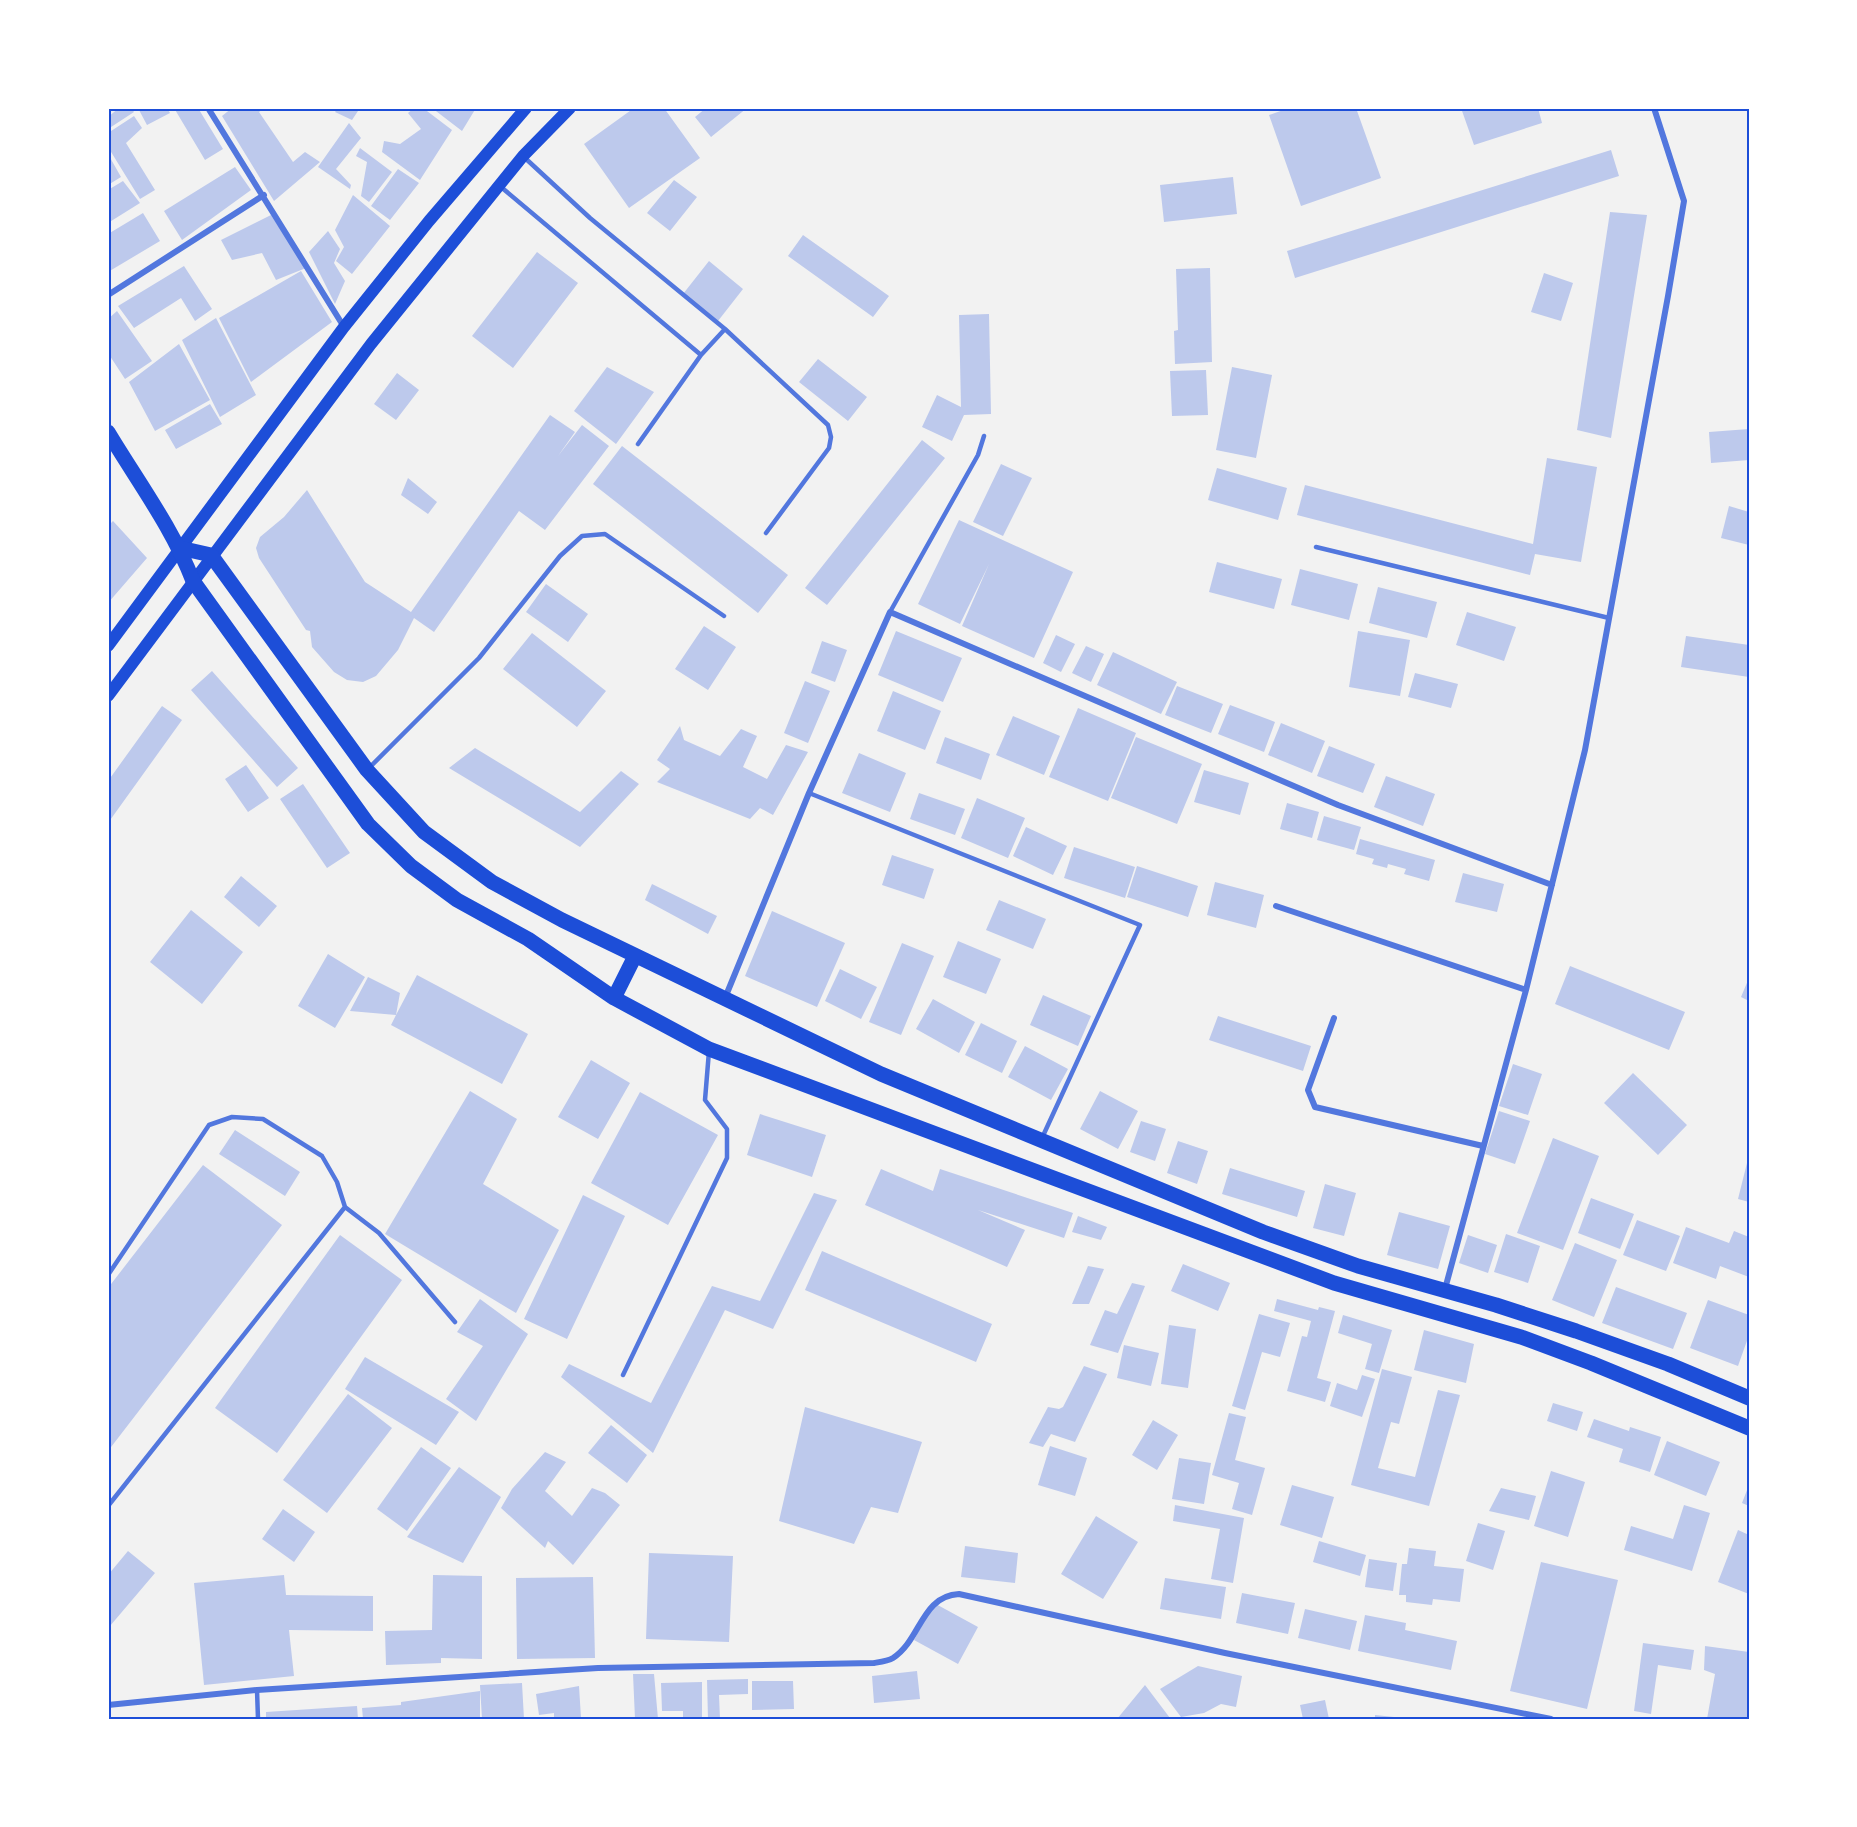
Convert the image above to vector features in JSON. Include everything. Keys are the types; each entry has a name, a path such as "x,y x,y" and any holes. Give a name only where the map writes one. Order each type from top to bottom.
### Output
{"main road":[{"path":"108,646 344,327 472,169 526,108"},
{"path":"108,696 363,354 523,156 570,108"},
{"path":"108,432 180,548 193,581 348,799 389,847 457,900 528,939 614,998 709,1049 1334,1283 1521,1337 1591,1363 1749,1428"},
{"path":"180,548 212,555 367,770 424,832 459,860 527,902 881,1074 1263,1232 1358,1266 1496,1305 1576,1331 1668,1364 1749,1398"},
{"path":"614,998 635,956"}],"street":[{"path":"208,108 344,327"},
{"path":"1444,1292 1526,990 1585,750 1684,201 1654,108"},
{"path":"108,295 264,195"},
{"path":"725,998 809,793 890,612 1338,805 1552,885"},
{"path":"1276,906 1526,990"},
{"path":"1334,1018 1308,1090 1315,1107 1483,1146"},
{"path":"108,1705 257,1690 598,1668 874,1663 891,1659 904,1648 934,1603 946,1595 959,1594 1225,1653 1551,1719"}],"lane":[{"path":"523,156 590,218 725,330 828,425 831,437 829,448 766,533"},
{"path":"499,185 701,355"},
{"path":"638,444 701,355 725,330"},
{"path":"890,612 978,455 984,436"},
{"path":"367,770 479,658 560,556 582,536 605,534 724,615"},
{"path":"1316,547 1609,618"},
{"path":"809,793 1140,925 1042,1139"},
{"path":"623,1375 727,1158 727,1129 705,1100 709,1049"},
{"path":"108,1275 209,1125 232,1117 263,1119 322,1156 337,1182 345,1207 379,1233 456,1322"},
{"path":"108,1506 345,1207"},
{"path":"257,1690 258,1719"}],"building":[{"path":"119,108 131,108 134,112 108,129 108,117"},
{"path":"167,108 170,113 147,125 139,110"},
{"path":"174,108 198,108 223,149 205,160"},
{"path":"232,108 264,108 259,112 293,162 305,152 320,162 274,201 222,116"},
{"path":"338,108 360,108 352,120 335,112"},
{"path":"414,108 423,108 452,130 420,180 382,152 384,141 400,144 421,129 408,113"},
{"path":"432,108 476,108 462,131"},
{"path":"634,108 664,108 700,158 629,208 584,144"},
{"path":"706,108 747,108 711,137 695,117"},
{"path":"1289,108 1356,108 1381,178 1301,206 1269,115"},
{"path":"1461,108 1538,108 1542,123 1474,145"},
{"path":"134,116 142,128 126,143 155,190 140,199 108,147 108,133"},
{"path":"349,123 361,138 336,169 351,185 350,189 318,167"},
{"path":"360,148 392,172 369,202 361,196 367,162 356,156"},
{"path":"1611,150 1619,176 1295,278 1287,251"},
{"path":"108,154 121,177 108,185"},
{"path":"235,167 251,190 182,240 164,211"},
{"path":"398,169 419,183 390,220 371,206"},
{"path":"1233,177 1237,214 1164,222 1160,185"},
{"path":"674,180 697,197 670,231 647,213"},
{"path":"123,181 140,203 108,223 108,190"},
{"path":"353,195 390,226 352,274 336,261 344,247 335,230"},
{"path":"1610,212 1647,215 1611,438 1577,430"},
{"path":"143,213 160,241 108,272 108,234"},
{"path":"271,215 306,268 276,280 262,253 232,260 221,240"},
{"path":"328,231 340,249 334,263 345,281 335,304 309,252"},
{"path":"803,235 889,296 873,317 788,256"},
{"path":"537,252 578,283 513,368 472,336"},
{"path":"709,261 743,289 718,321 683,294"},
{"path":"184,266 212,309 195,321 181,298 134,328 118,306"},
{"path":"1210,268 1212,362 1175,364 1174,331 1178,330 1176,269"},
{"path":"301,271 332,322 251,382 219,318"},
{"path":"1544,273 1573,283 1561,321 1531,312"},
{"path":"117,311 152,361 125,379 108,353 108,319"},
{"path":"989,314 991,414 964,415 952,441 922,427 937,395 961,407 959,315"},
{"path":"216,318 256,395 220,417 182,340"},
{"path":"179,344 210,400 155,431 129,382"},
{"path":"818,359 867,397 848,421 799,382"},
{"path":"607,367 654,392 616,444 574,411"},
{"path":"1232,367 1272,375 1256,458 1216,450"},
{"path":"1206,370 1208,415 1172,416 1170,371"},
{"path":"397,373 419,390 396,420 374,404"},
{"path":"210,404 222,424 176,449 165,430"},
{"path":"550,415 575,432 558,456 582,425 609,446 545,530 519,511 434,632 414,618 398,650 376,676 363,682 347,680 334,672 312,647 310,631 306,630 259,558 256,548 260,537 284,517 307,490 365,582 411,612"},
{"path":"1749,429 1749,460 1711,463 1709,432"},
{"path":"922,440 945,458 827,605 805,588"},
{"path":"622,446 788,575 758,613 593,484"},
{"path":"1547,458 1597,467 1581,562 1535,554 1530,575 1297,515 1305,485 1533,544"},
{"path":"1001,464 1032,478 1003,536 973,522"},
{"path":"1217,468 1287,488 1278,520 1208,500"},
{"path":"408,478 437,502 428,514 401,495"},
{"path":"1729,506 1749,512 1749,545 1721,538"},
{"path":"959,520 1073,572 1034,658 962,626 989,564 960,624 918,604"},
{"path":"113,521 147,558 108,603 108,526"},
{"path":"1217,562 1282,579 1274,609 1209,592"},
{"path":"1300,569 1358,584 1349,620 1291,605"},
{"path":"546,584 588,614 568,642 526,612"},
{"path":"1378,587 1437,602 1427,638 1369,623"},
{"path":"1467,612 1516,627 1504,661 1456,645"},
{"path":"704,626 736,647 708,690 675,669"},
{"path":"896,631 962,658 943,702 878,675"},
{"path":"1358,631 1410,640 1400,696 1349,687"},
{"path":"532,633 606,691 577,727 503,669"},
{"path":"1056,635 1075,644 1061,672 1043,663"},
{"path":"1686,636 1749,645 1749,677 1681,667"},
{"path":"822,641 847,650 835,682 811,673"},
{"path":"1086,646 1104,654 1091,682 1072,673"},
{"path":"1113,652 1177,682 1161,714 1097,685"},
{"path":"212,671 298,768 277,787 191,690"},
{"path":"1415,673 1458,684 1451,708 1408,697"},
{"path":"805,681 830,691 808,743 784,733"},
{"path":"1177,686 1223,704 1211,733 1165,715"},
{"path":"893,691 941,711 925,750 877,731"},
{"path":"1230,705 1275,722 1264,752 1218,734"},
{"path":"162,706 182,720 108,823 108,781"},
{"path":"1078,708 1136,733 1108,801 1049,777"},
{"path":"1013,716 1060,736 1044,775 996,755"},
{"path":"1281,723 1325,741 1312,773 1268,755"},
{"path":"680,726 684,740 720,756 741,729 757,736 743,767 767,779 786,745 808,752 773,815 760,808 750,819 657,782 670,769 657,760"},
{"path":"945,737 990,754 981,780 936,763"},
{"path":"1136,737 1202,764 1177,824 1111,798"},
{"path":"1329,746 1375,764 1363,793 1317,776"},
{"path":"475,748 580,812 621,771 639,784 580,847 449,768"},
{"path":"859,753 906,773 890,812 842,793"},
{"path":"246,765 269,798 248,812 225,779"},
{"path":"1204,770 1249,783 1240,815 1194,802"},
{"path":"1386,776 1435,794 1423,826 1374,807"},
{"path":"303,784 350,853 327,868 280,799"},
{"path":"919,793 965,809 955,835 910,819"},
{"path":"977,798 1025,818 1008,858 961,838"},
{"path":"1287,803 1319,812 1312,838 1280,829"},
{"path":"1324,816 1361,827 1354,850 1317,840"},
{"path":"1026,827 1067,846 1053,875 1013,856"},
{"path":"1360,839 1435,860 1429,881 1404,874 1406,869 1388,864 1387,868 1372,864 1374,859 1356,854"},
{"path":"1074,847 1135,867 1125,898 1064,878"},
{"path":"892,855 934,869 924,899 882,885"},
{"path":"1137,866 1198,886 1188,917 1127,897"},
{"path":"1463,873 1504,884 1497,912 1455,902"},
{"path":"241,876 277,906 259,927 224,897"},
{"path":"1215,882 1264,895 1256,928 1207,915"},
{"path":"652,884 717,916 708,934 645,900"},
{"path":"999,900 1046,919 1033,949 986,930"},
{"path":"191,910 243,952 202,1004 150,962"},
{"path":"772,911 845,943 817,1007 745,976"},
{"path":"958,941 1001,959 986,994 943,977"},
{"path":"902,943 934,956 901,1035 869,1022"},
{"path":"328,954 365,977 335,1028 298,1006"},
{"path":"1570,966 1685,1012 1669,1050 1555,1004"},
{"path":"840,969 877,987 861,1019 825,1001"},
{"path":"417,975 528,1034 502,1084 391,1025"},
{"path":"368,977 400,993 396,1015 350,1011"},
{"path":"1749,978 1749,1001 1741,997"},
{"path":"1043,995 1091,1016 1078,1046 1030,1025"},
{"path":"933,999 975,1022 959,1053 916,1029"},
{"path":"1218,1016 1311,1046 1303,1071 1209,1040"},
{"path":"981,1023 1017,1041 1002,1073 965,1055"},
{"path":"1025,1046 1068,1069 1051,1100 1008,1077"},
{"path":"591,1060 630,1083 598,1139 558,1117"},
{"path":"1513,1064 1542,1074 1528,1115 1499,1106"},
{"path":"1633,1073 1687,1125 1658,1155 1604,1103"},
{"path":"470,1091 517,1119 483,1184 559,1230 516,1313 385,1234"},
{"path":"1100,1091 1138,1111 1118,1149 1080,1129"},
{"path":"640,1092 718,1135 668,1225 591,1183"},
{"path":"1499,1111 1530,1121 1515,1164 1485,1154"},
{"path":"760,1114 826,1135 812,1177 747,1155"},
{"path":"1141,1121 1166,1129 1155,1161 1130,1152"},
{"path":"235,1130 300,1172 285,1196 219,1154"},
{"path":"1553,1138 1599,1156 1563,1250 1517,1233"},
{"path":"1178,1141 1208,1151 1197,1184 1167,1173"},
{"path":"1749,1159 1749,1202 1738,1199"},
{"path":"203,1165 282,1225 108,1451 108,1288"},
{"path":"1230,1168 1305,1191 1297,1217 1222,1194"},
{"path":"881,1169 933,1191 940,1169 1073,1213 1064,1238 978,1210 1025,1230 1007,1267 865,1205"},
{"path":"1325,1184 1356,1193 1344,1236 1313,1228"},
{"path":"814,1193 837,1200 773,1329 725,1310 653,1453 561,1377 569,1364 651,1403 712,1286 760,1301"},
{"path":"583,1195 625,1216 567,1339 524,1319"},
{"path":"1591,1198 1634,1214 1620,1249 1578,1233"},
{"path":"1399,1212 1450,1226 1438,1269 1387,1255"},
{"path":"1078,1216 1107,1227 1101,1240 1072,1232"},
{"path":"1637,1220 1680,1236 1666,1271 1623,1255"},
{"path":"1686,1227 1729,1243 1734,1231 1749,1237 1749,1277 1720,1266 1716,1279 1673,1263"},
{"path":"1506,1234 1540,1246 1528,1283 1494,1272"},
{"path":"340,1235 402,1280 277,1453 215,1408"},
{"path":"1468,1235 1497,1245 1488,1273 1459,1263"},
{"path":"1575,1243 1617,1260 1594,1317 1552,1300"},
{"path":"822,1251 992,1324 976,1362 805,1290"},
{"path":"1183,1264 1230,1283 1218,1311 1171,1291"},
{"path":"1088,1266 1104,1269 1089,1304 1072,1304"},
{"path":"1132,1283 1145,1286 1118,1353 1090,1345 1105,1310 1117,1314"},
{"path":"1616,1287 1687,1313 1673,1349 1602,1323"},
{"path":"480,1299 528,1334 476,1421 446,1399 483,1346 457,1332"},
{"path":"1277,1299 1318,1310 1319,1307 1335,1311 1317,1378 1331,1382 1325,1402 1287,1391 1302,1336 1307,1337 1311,1321 1274,1311"},
{"path":"1708,1300 1749,1315 1749,1335 1738,1366 1690,1348"},
{"path":"1259,1314 1290,1323 1280,1357 1262,1352 1245,1410 1232,1406"},
{"path":"1343,1315 1392,1330 1379,1373 1365,1369 1372,1344 1338,1333"},
{"path":"1169,1325 1196,1329 1188,1388 1161,1384"},
{"path":"1424,1330 1474,1344 1466,1383 1414,1370"},
{"path":"1124,1345 1159,1353 1151,1386 1117,1378"},
{"path":"365,1357 459,1412 436,1445 345,1389"},
{"path":"1084,1366 1107,1374 1075,1442 1051,1434 1043,1447 1029,1443 1048,1407 1059,1409 1063,1407"},
{"path":"1382,1369 1412,1377 1399,1424 1391,1422 1378,1468 1415,1477 1438,1390 1460,1395 1429,1506 1351,1485"},
{"path":"1362,1375 1375,1379 1362,1417 1330,1406 1337,1383 1357,1390"},
{"path":"348,1394 392,1428 327,1513 283,1480"},
{"path":"1553,1403 1583,1412 1577,1431 1547,1421"},
{"path":"805,1407 922,1442 898,1513 871,1507 854,1544 779,1521"},
{"path":"1229,1413 1246,1417 1235,1460 1265,1468 1252,1515 1232,1509 1239,1483 1212,1475"},
{"path":"1594,1419 1629,1431 1630,1427 1661,1437 1650,1472 1619,1462 1623,1449 1587,1437"},
{"path":"1153,1420 1178,1435 1157,1470 1132,1455"},
{"path":"611,1425 647,1455 627,1483 588,1453"},
{"path":"1667,1441 1720,1462 1706,1496 1654,1475"},
{"path":"1050,1446 1087,1458 1075,1496 1038,1485"},
{"path":"421,1447 451,1468 407,1531 377,1509"},
{"path":"545,1452 566,1462 545,1491 572,1516 592,1488 605,1493 620,1505 573,1565 548,1541 545,1548 501,1508 512,1489"},
{"path":"1179,1458 1211,1463 1204,1504 1172,1499"},
{"path":"459,1467 501,1497 463,1563 407,1537"},
{"path":"1551,1471 1585,1482 1568,1537 1534,1526"},
{"path":"1292,1485 1334,1497 1322,1538 1280,1525"},
{"path":"1749,1485 1749,1506 1742,1503"},
{"path":"1501,1488 1536,1496 1529,1520 1489,1511"},
{"path":"1175,1505 1244,1518 1233,1583 1211,1579 1220,1529 1173,1521"},
{"path":"1684,1505 1710,1513 1692,1571 1624,1550 1631,1526 1673,1539"},
{"path":"283,1509 315,1532 294,1562 262,1539"},
{"path":"1096,1516 1138,1542 1103,1599 1061,1574"},
{"path":"1478,1523 1505,1531 1493,1570 1466,1561"},
{"path":"1738,1530 1749,1535 1749,1594 1718,1582"},
{"path":"1319,1541 1366,1555 1360,1576 1313,1562"},
{"path":"965,1546 1018,1553 1015,1583 961,1577"},
{"path":"1409,1548 1436,1551 1434,1566 1464,1569 1460,1602 1433,1599 1432,1605 1406,1602 1406,1595 1399,1595 1402,1564 1407,1564"},
{"path":"128,1551 155,1573 110,1626 108,1624 108,1575"},
{"path":"649,1553 733,1556 729,1642 646,1639"},
{"path":"1369,1559 1397,1563 1393,1591 1365,1587"},
{"path":"1541,1562 1618,1580 1587,1709 1510,1691"},
{"path":"284,1575 286,1595 373,1596 373,1631 289,1630 294,1676 204,1685 194,1583"},
{"path":"433,1575 482,1576 482,1659 441,1658 441,1663 386,1665 385,1631 432,1630"},
{"path":"593,1577 595,1658 517,1659 516,1578"},
{"path":"1165,1578 1226,1587 1221,1619 1160,1609"},
{"path":"1242,1593 1295,1603 1288,1634 1236,1623"},
{"path":"934,1603 978,1627 958,1664 914,1640"},
{"path":"1305,1609 1357,1621 1350,1650 1298,1638"},
{"path":"1365,1615 1406,1623 1405,1630 1457,1641 1451,1670 1358,1651"},
{"path":"1643,1643 1694,1650 1691,1670 1658,1665 1651,1714 1634,1711"},
{"path":"1705,1646 1749,1652 1749,1719 1707,1719 1715,1674 1704,1670"},
{"path":"1198,1666 1242,1676 1236,1707 1221,1704 1204,1713 1181,1717 1160,1689"},
{"path":"917,1671 920,1699 874,1703 872,1676"},
{"path":"633,1674 654,1674 658,1719 635,1719"},
{"path":"748,1679 748,1694 719,1695 720,1719 708,1719 707,1680"},
{"path":"752,1681 793,1681 794,1709 752,1710"},
{"path":"702,1682 702,1719 683,1719 683,1711 662,1711 661,1683"},
{"path":"522,1683 524,1719 482,1719 480,1685"},
{"path":"1145,1685 1170,1718 1117,1719"},
{"path":"579,1686 581,1718 554,1719 554,1713 539,1715 536,1694"},
{"path":"480,1691 480,1719 363,1719 362,1708 401,1705 401,1702"},
{"path":"1325,1700 1329,1719 1303,1719 1300,1705"},
{"path":"357,1706 358,1719 266,1719 266,1712"},
{"path":"1375,1715 1394,1717 1394,1719 1375,1719"}]}
